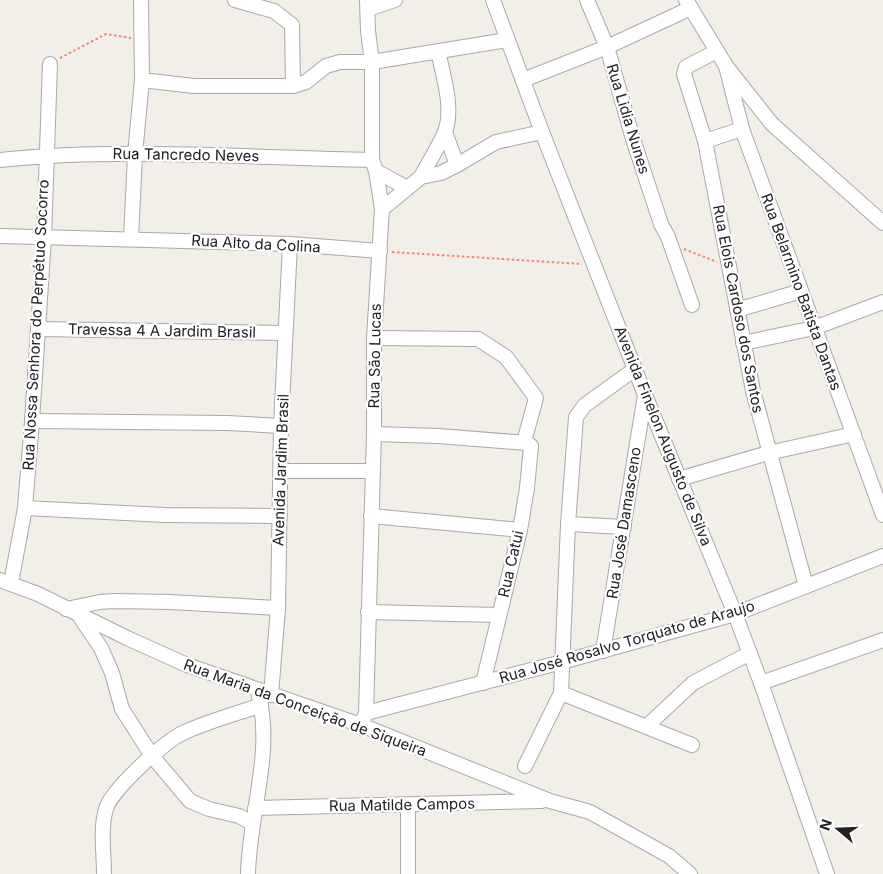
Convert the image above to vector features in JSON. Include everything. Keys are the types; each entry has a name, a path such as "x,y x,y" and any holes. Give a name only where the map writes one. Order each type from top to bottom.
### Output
{"street":[{"path":"132,239 135,154 142,80 141,0"},
{"path":"234,0 274,11 292,25 293,86"},
{"path":"368,4 395,0"},
{"name":"Avenida Finelon Augusto de Silva","path":"493,0 506,40 678,480 750,653 828,874"},
{"name":"Rua Lidia Nunes","path":"587,0 606,47 633,139 661,224 668,238 692,305"},
{"name":"Rua São Lucas","path":"364,719 372,516 374,338 382,210 374,166 372,62 368,31 368,4"},
{"path":"523,80 606,47 688,4 726,66 772,124 883,222"},
{"path":"142,80 194,86 293,86 306,82 326,66 340,62 372,62 506,40"},
{"path":"382,210 421,177 445,132 448,112 446,86 438,51"},
{"name":"Rua Elois Cardoso dos Santos","path":"717,51 683,70 705,141 752,391 806,586"},
{"name":"Rua Nossa Senhora do Perpétuo Socorro","path":"5,582 25,508 44,238 45,156 50,64"},
{"name":"Rua Belarmino Batista Dantas","path":"726,66 742,129 883,516"},
{"path":"705,141 742,129"},
{"path":"445,132 457,165"},
{"path":"421,177 441,173 496,142 542,132"},
{"name":"Rua Tancredo Neves","path":"0,160 45,156 135,154 244,155 374,166"},
{"path":"374,166 408,188"},
{"name":"Rua Alto da Colina","path":"0,236 290,244 380,251"},
{"name":"Avenida Jardim Brasil","path":"248,874 252,823 260,788 263,727 278,608 281,426 290,244"},
{"path":"737,310 801,291"},
{"path":"743,343 814,328 883,302"},
{"name":"Travessa 4 A Jardim Brasil","path":"38,330 286,333"},
{"name":"Rua Catui","path":"374,338 478,339 506,357 536,398 527,444 532,448 520,530 483,683"},
{"path":"525,766 561,693 568,524 576,417 585,405 635,369"},
{"name":"Rua José Damasceno","path":"603,651 645,395"},
{"path":"32,421 227,422 281,426"},
{"path":"374,434 439,436 527,444"},
{"path":"678,480 768,453 854,434"},
{"path":"281,471 373,471"},
{"path":"25,508 165,514 280,516"},
{"path":"372,516 520,530"},
{"path":"568,524 624,527"},
{"name":"Rua José Rosalvo Torquato de Araujo","path":"364,719 483,683 735,614 883,556"},
{"name":"Rua Maria da Conceição de Siqueira","path":"5,582 38,594 72,612 187,665 258,690 266,700 364,719 550,801 590,812 670,856 690,874"},
{"path":"252,823 239,816 209,809 190,801 152,756 122,709 112,673 101,648 72,612 100,602 170,602 278,608"},
{"path":"368,612 499,616"},
{"path":"761,683 883,640"},
{"path":"647,726 693,683 750,653"},
{"path":"561,693 692,745"},
{"path":"104,874 103,829 106,808 115,792 127,778 183,733 266,700"},
{"name":"Rua Matilde Campos","path":"255,808 550,801"},
{"path":"408,805 408,874"}],"path":[{"path":"50,64 106,34 141,39"},
{"path":"668,238 690,252 729,266"},
{"path":"380,251 595,265"}]}
